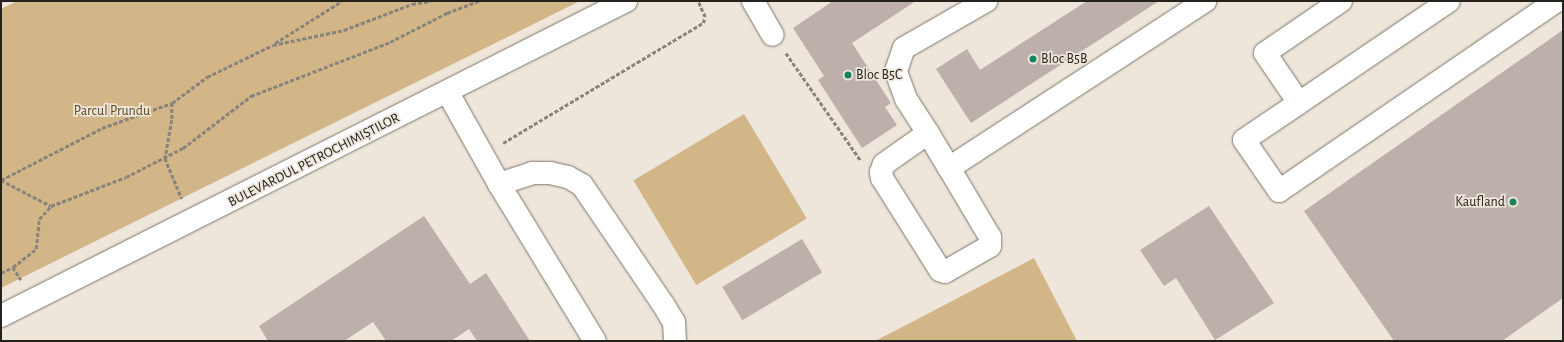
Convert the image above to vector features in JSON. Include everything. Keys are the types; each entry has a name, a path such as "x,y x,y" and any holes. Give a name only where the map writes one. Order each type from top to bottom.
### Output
{"main road":[{"name":"BULEVARDUL PETROCHIMIȘTILOR","path":"1,316 448,93 626,1"},
{"path":"753,1 773,35"},
{"path":"928,133 884,164 881,172 882,178 940,270 945,272 986,249 992,241 928,133 906,99 896,71 904,48 986,1"},
{"path":"949,168 1205,1"},
{"path":"1299,102 1265,53 1341,1"},
{"path":"1449,1 1244,140 1279,191 1556,1"},
{"path":"448,93 498,184 595,341"},
{"path":"498,184 532,173 550,173 568,177 582,185 674,322 675,341"}],"path":[{"path":"51,206 1,180 102,128 172,103 207,77 273,45 342,1"},
{"path":"273,45 344,30 412,4 431,1"},
{"path":"1,273 13,267 36,249 39,219 51,206 126,177 184,148 251,96 390,42 479,1"},
{"path":"482,155 703,23 705,17 698,1"},
{"path":"773,35 866,168 881,172"},
{"path":"172,103 172,120 164,158 191,221"}],"green space":[{"name":"Parcul Prundu","path":"17,1 580,1 1,288 1,9"},
{"path":"744,114 807,219 696,285 633,180"},
{"path":"1034,258 1077,341 875,341 912,322"}],"building":[{"name":"Bloc B5C","path":"833,1 916,1 852,43 891,103 885,107 897,125 862,148 818,80 824,76 793,28"},
{"name":"Bloc B5B","path":"1087,1 1159,1 971,123 936,69 967,49 980,70"},
{"path":"1563,30 1563,298 1502,341 1394,341 1304,211"},
{"path":"1209,206 1274,303 1215,340 1176,278 1164,286 1140,250"},
{"path":"424,216 470,284 486,273 530,341 477,341 469,329 451,341 386,341 373,322 344,341 268,341 259,326"},
{"path":"802,239 822,272 742,320 722,287"}],"place":[{"name":"Bloc B5B","path":"1033,59"},
{"name":"Bloc B5C","path":"848,75"},
{"name":"Kaufland","path":"1513,202"}]}
